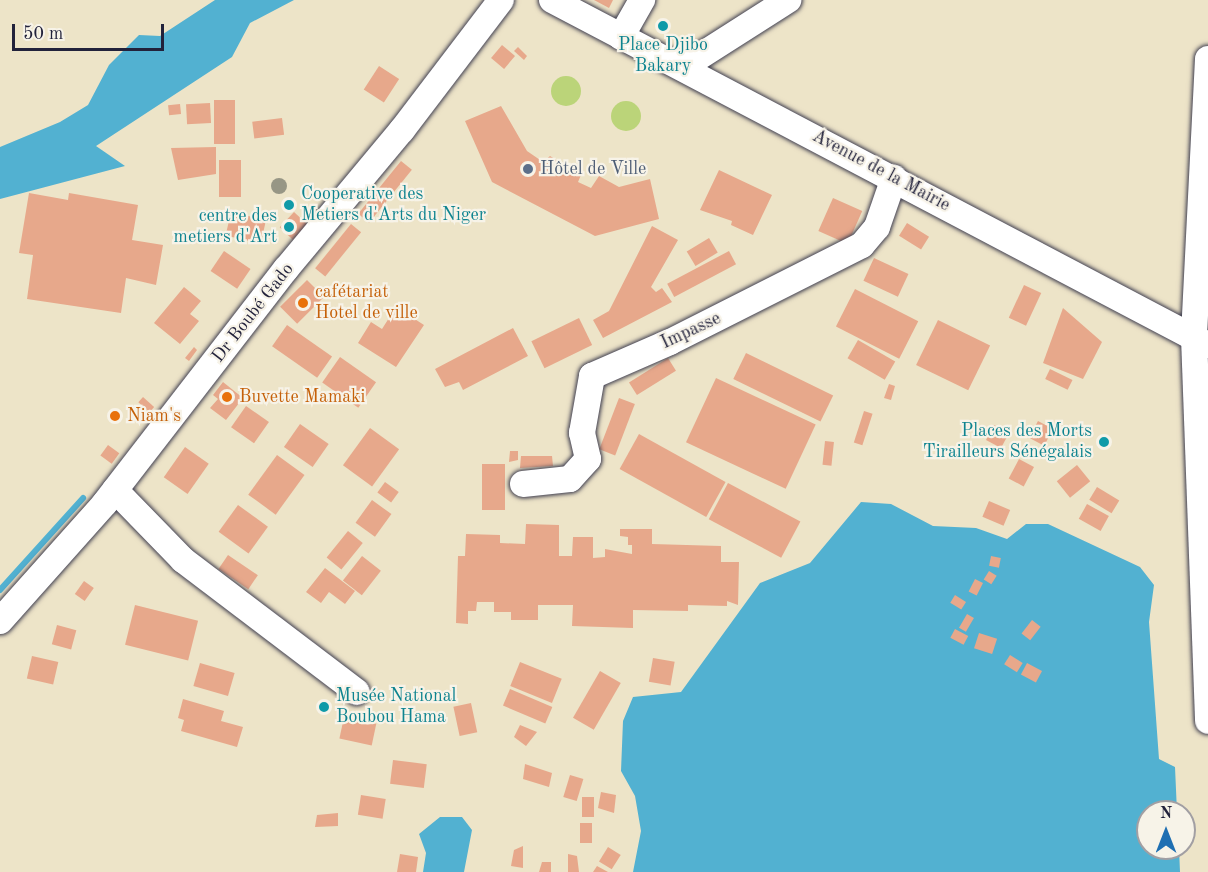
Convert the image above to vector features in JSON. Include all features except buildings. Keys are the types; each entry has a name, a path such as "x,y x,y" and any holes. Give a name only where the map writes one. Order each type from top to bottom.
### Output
{"street":[{"name":"Dr Boubé Gado","path":"0,621 115,490 501,0"},
{"name":"Avenue de la Mairie","path":"552,0 1201,341"},
{"path":"621,37 642,0"},
{"path":"683,67 781,1"},
{"path":"1208,59 1201,341 1208,721"},
{"name":"Impasse","path":"522,484 570,479 588,459 582,433 592,376 670,342 862,245 877,227 894,178"},
{"path":"115,490 183,560 357,692"}],"green space":[{"path":"566,76 577,80 581,91 577,102 566,106 555,102 551,91 555,80"},
{"path":"626,101 636,106 641,116 636,126 626,131 616,126 611,116 616,106"}],"water":[{"path":"215,0 294,0 250,23 232,57 96,146 125,166 0,199 0,147 60,122 88,105 109,65 139,35 160,36"},
{"path":"861,502 891,504 933,526 976,528 1007,539 1026,524 1048,524 1140,567 1154,585 1149,622 1159,759 1175,767 1176,800 1136,800 1136,860 1180,860 1180,872 633,872 641,831 635,796 621,771 623,721 633,697 681,692 760,583 810,563"},
{"path":"440,817 462,817 472,830 464,872 423,872 426,853 419,834"}],"waterway":[{"path":"0,590 83,498"}],"place":[{"name":"Place Djibo Bakary","path":"663,26"},
{"name":"Hôtel de Ville","path":"528,169"},
{"name":"Cooperative des Metiers d'Arts du Niger","path":"289,205"},
{"name":"centre des metiers d'Art","path":"289,227"},
{"name":"cafétariat Hotel de ville","path":"303,303"},
{"name":"Buvette Mamaki","path":"227,397"},
{"name":"Niam's","path":"115,416"},
{"name":"Places des Morts Tirailleurs Sénégalais","path":"1104,442"},
{"name":"Musée National Boubou Hama","path":"324,707"}]}
